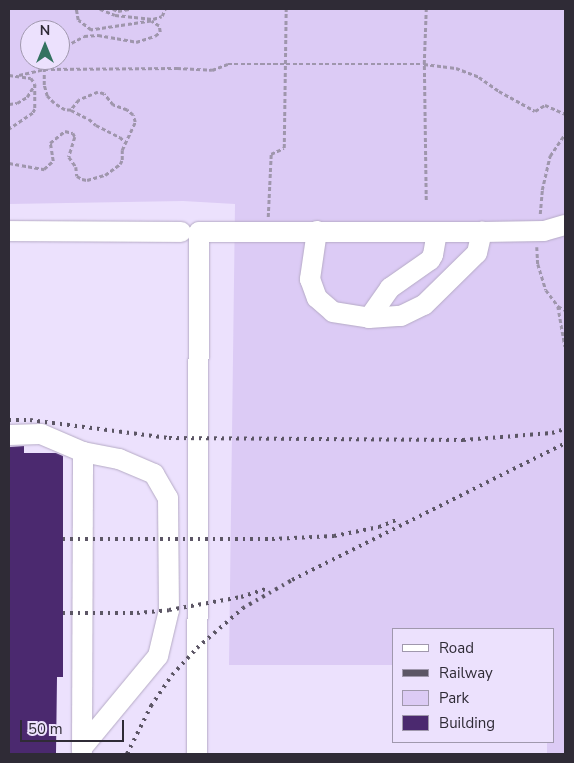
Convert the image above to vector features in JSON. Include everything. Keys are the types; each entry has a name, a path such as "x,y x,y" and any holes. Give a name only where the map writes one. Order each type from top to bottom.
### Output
{"street":[{"path":"197,754 199,232 544,231 565,225"},
{"path":"9,231 181,232"},
{"path":"317,231 310,279 317,298 333,312 369,318 401,316 424,305 477,252 482,232"},
{"path":"369,318 390,288 430,260 434,255 437,232"},
{"path":"434,255 465,264"},
{"path":"9,435 40,434 83,452 119,459 154,474 168,498 170,610 158,656 82,751"},
{"path":"82,751 83,452"}],"path":[{"path":"70,44 84,36 98,35 136,42 155,36 160,32 159,26 151,20 91,30 78,20 76,9"},
{"path":"100,9 115,14 153,19 162,16 165,9"},
{"path":"113,9 118,11 129,9"},
{"path":"267,231 271,154 284,148 286,9"},
{"path":"426,9 424,64 426,200"},
{"path":"70,69 177,68 212,70 228,64 424,64 456,68 479,77 499,91 536,111 545,105 565,114"},
{"path":"9,75 19,75 40,70"},
{"path":"44,70 46,96 65,110 71,110 90,118 96,125 126,142"},
{"path":"9,129 33,113 35,84 31,78 19,75"},
{"path":"9,104 17,103 27,97 35,84"},
{"path":"9,163 44,169 53,162 50,143 59,134 69,131 75,137 69,157 76,167 77,176 87,180 105,175 120,164 126,142 135,122 133,115 127,110 113,105 104,94 98,92 90,93 79,100 71,110"},
{"path":"556,138 561,141"},
{"path":"558,306 565,346"}],"green space":[{"path":"9,9 565,9 565,754 547,754 547,743 554,743 554,628 392,628 392,665 229,665 235,204 183,201 9,204"}],"building":[{"path":"24,446 24,453 56,453 63,456 63,677 57,677 56,754 9,754 9,447"}],"railway":[{"path":"9,420 30,420 169,438 463,440 552,433 565,429"},
{"path":"127,754 151,706 172,675 197,648 243,608 292,580 565,443"},
{"path":"63,539 272,539 334,536 379,527 399,519"},
{"path":"63,613 137,613 169,610 241,597 268,588"}]}
